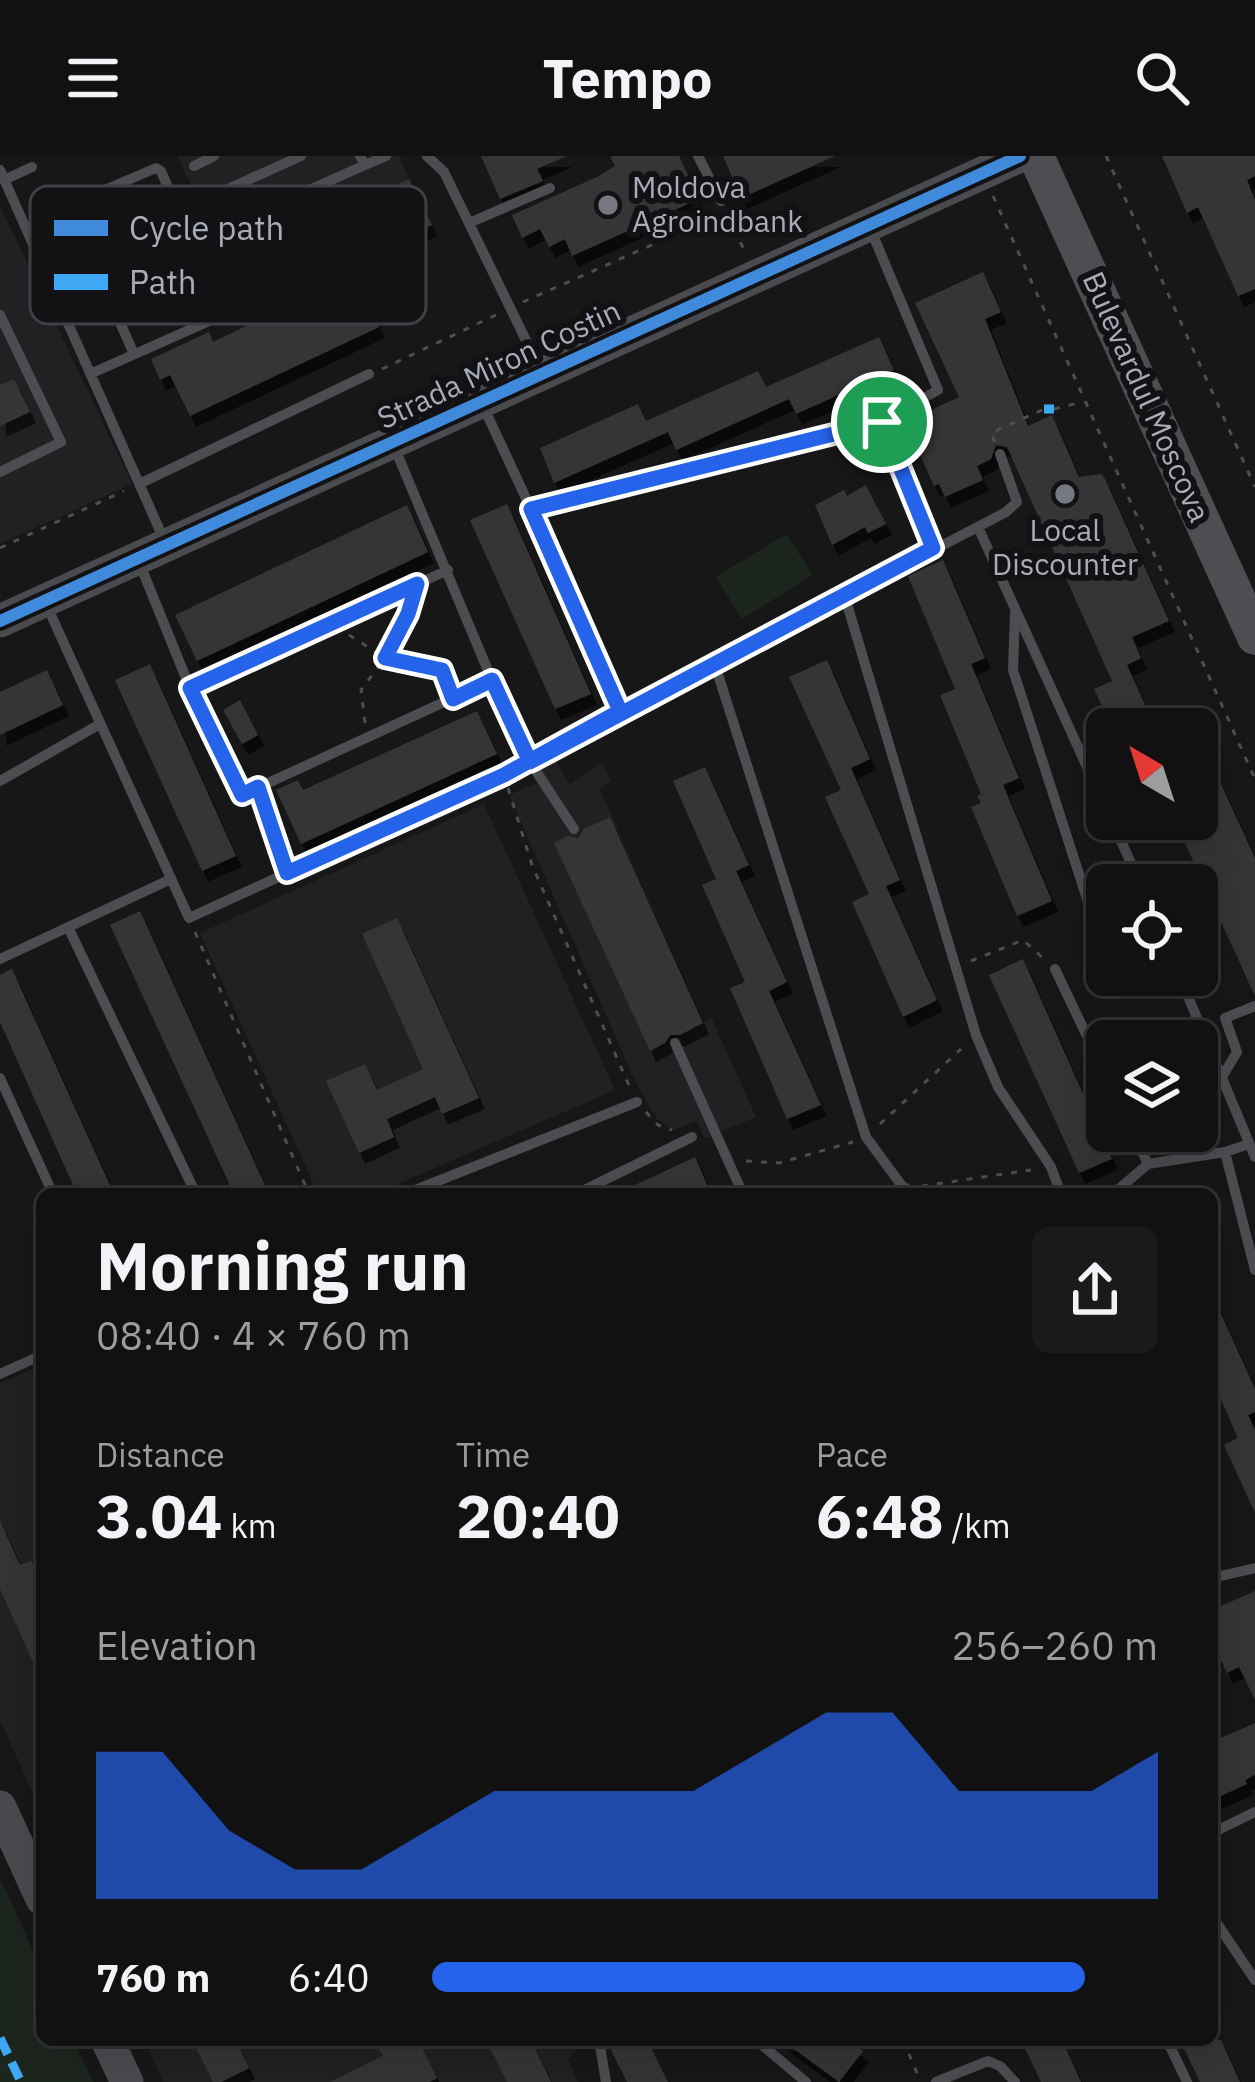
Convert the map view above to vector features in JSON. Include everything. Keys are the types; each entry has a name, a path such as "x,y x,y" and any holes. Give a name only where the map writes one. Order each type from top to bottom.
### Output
{"main road":[{"name":"Bulevardul Moscova","path":"1036,156 1255,638"}],"street":[{"name":"Strada Miron Costin","path":"0,621 1020,156"},
{"path":"0,1808 23,1842 36,1881"},
{"path":"110,2046 127,2082"}],"lane":[{"path":"194,166 214,156"},
{"path":"235,186 301,156"},
{"path":"311,186 363,161 386,156"},
{"path":"427,156 444,172"},
{"path":"437,156 542,371"},
{"path":"444,172 446,156"},
{"path":"698,156 724,207"},
{"path":"30,239 2,176 32,167"},
{"path":"114,186 156,168 165,186"},
{"path":"469,223 550,188"},
{"path":"531,509 882,422 938,390 869,225"},
{"path":"0,315 61,442 0,472"},
{"path":"68,324 139,484 152,552 190,688 242,795 492,680"},
{"path":"121,324 134,354"},
{"path":"90,374 202,324"},
{"path":"139,484 369,374"},
{"path":"481,400 620,711"},
{"path":"882,422 933,548"},
{"path":"392,441 530,762 574,829"},
{"path":"44,601 189,918 504,775 978,527 1017,502 1000,454"},
{"path":"978,527 1086,765"},
{"path":"190,688 448,570"},
{"path":"844,594 976,1035 998,1087 1051,1167 1059,1188"},
{"path":"1015,609 1013,670 1086,896"},
{"path":"715,662 866,1137 905,1188"},
{"path":"0,781 100,724"},
{"path":"0,959 171,879"},
{"path":"68,927 193,1188"},
{"path":"1055,970 1086,1034"},
{"path":"1188,996 1255,1157"},
{"path":"1222,1077 1237,1052 1225,1018 1255,1006"},
{"path":"675,1043 740,1188"},
{"path":"0,1078 50,1188"},
{"path":"420,1188 637,1102"},
{"path":"588,1188 692,1137"},
{"path":"1120,1188 1148,1164 1250,1144"},
{"path":"1142,1152 1148,1164"},
{"path":"1225,1152 1255,1270"},
{"path":"0,1373 36,1357"},
{"path":"1218,1577 1255,1568"},
{"path":"1218,1830 1255,1812"},
{"path":"1218,1925 1255,1980"},
{"path":"600,2046 606,2082"},
{"path":"763,2046 806,2082"},
{"path":"1170,2046 1186,2082"},
{"path":"937,2082 988,2061 1015,2082"}],"path":[{"path":"1109,157 1255,487"},
{"path":"983,172 1255,779"},
{"path":"369,374 724,207 748,257"},
{"path":"1054,409 1085,401"},
{"path":"1000,454 991,433 1044,409"},
{"path":"0,548 139,484"},
{"path":"366,738 362,690 408,614 417,584"},
{"path":"333,623 385,658 442,670 453,699"},
{"path":"504,775 532,865 637,1102"},
{"path":"258,787 287,873"},
{"path":"189,918 306,1188"},
{"path":"956,967 1023,940 1055,970"},
{"path":"725,1159 779,1163 866,1137 976,1035"},
{"path":"925,1188 1051,1167"},
{"path":"906,2046 921,2082"}],"shaded area":[{"path":"177,156 399,156 409,179 394,186 192,186"},
{"path":"0,206 30,269 30,324 56,324 132,484 0,544"},
{"path":"786,534 813,575 742,619 716,577"},
{"path":"556,761 570,784 602,762 611,781 600,789 703,1022 712,1019 756,1117 705,1139 697,1121 673,1130 657,1119 635,1081 509,795 537,783 532,773"},
{"path":"484,804 615,1090 389,1188 315,1188 200,933"},
{"path":"36,1368 36,1801 0,1720 0,1383"},
{"path":"0,1878 36,1957 36,2046 77,2046 93,2082 0,2082"},
{"path":"147,2046 578,2046 568,2060 578,2082 163,2082"}],"building":[{"path":"481,156 567,156 537,169 543,181 500,199"},
{"name":"Moldova Agroindbank","path":"610,156 679,156 699,199 572,256 565,239 549,247 540,229 522,238 512,215 597,177 615,166"},
{"path":"723,156 835,156 741,198"},
{"path":"1162,156 1255,156 1255,176 1247,180 1255,200 1255,289 1238,296 1198,207 1187,213"},
{"path":"983,272 1001,312 985,319 1028,426 1052,415 1079,477 1101,474 1105,479 1169,621 1132,637 1141,658 1127,665 1146,708 1103,708 1094,689 1112,681 1007,447 996,445 991,459 977,466 983,480 945,497 939,484 934,486 912,437 917,435 910,420 959,397 915,303"},
{"path":"250,324 379,327 190,416 170,375 160,380 151,359 209,332 213,342"},
{"path":"879,337 894,370 796,414 789,399 676,450 668,432 554,483 540,448 638,404 646,421 758,371 766,387"},
{"path":"14,379 30,412 0,426 0,385"},
{"path":"866,485 886,524 868,533 865,527 832,545 815,505"},
{"path":"507,504 591,694 555,709 470,520"},
{"path":"407,505 428,552 197,661 175,615"},
{"path":"943,560 985,658 971,664 1019,778 1003,785 1052,901 1017,916 971,807 981,803 977,796 981,794 940,695 955,689 908,576"},
{"path":"827,660 870,759 851,768 900,880 886,886 937,1000 903,1017 852,902 869,894 825,797 841,790 789,677"},
{"path":"150,664 236,856 202,871 115,680"},
{"path":"47,670 63,705 0,735 0,692"},
{"path":"240,700 258,735 242,744 223,710"},
{"path":"477,711 497,754 301,844 276,790 298,780 303,790"},
{"path":"705,767 749,865 736,871 787,982 769,991 821,1105 787,1119 730,988 745,982 702,885 716,879 673,781"},
{"path":"1218,778 1255,858 1255,996 1218,915 1218,864 1195,864 1184,840 1218,840"},
{"path":"610,817 703,1023 670,1035 650,1051 554,843 568,836 578,838 584,829"},
{"path":"140,911 266,1188 231,1188 110,925"},
{"path":"397,918 479,1098 442,1114 435,1097 387,1119 394,1137 359,1153 326,1081 365,1064 377,1090 423,1069 362,934"},
{"path":"1023,959 1086,1101 1086,1152 1109,1152 1112,1159 1079,1173 989,975"},
{"path":"12,969 111,1188 74,1188 0,1022 0,975"},
{"path":"695,1157 708,1188 629,1188"},
{"path":"1218,1307 1255,1389 1255,1412 1248,1415 1255,1430 1255,1513 1224,1445 1238,1438 1218,1393"},
{"path":"0,1521 20,1565 31,1561 36,1566 36,1669 0,1589"},
{"path":"1255,1591 1255,1700 1239,1667 1227,1673 1218,1654 1218,1607"},
{"path":"1255,1723 1255,1775 1218,1797 1218,1739"},
{"path":"1221,2040 1240,2082 1200,2082 1183,2046 1218,2046"},
{"path":"195,2046 238,2046 249,2068 213,2082"},
{"path":"378,2046 421,2046 437,2078 429,2082 330,2082 383,2056"},
{"path":"489,2046 534,2046 551,2082 507,2082"},
{"path":"650,2046 668,2082 627,2082 610,2048"},
{"path":"790,2046 856,2046 863,2051 839,2082"},
{"path":"1024,2046 1065,2046 1081,2082 1041,2082"}],"marked path":[{"path":"1044,409 1054,409"},
{"path":"0,2038 21,2082"}],"cycle path":[{"path":"0,621 1020,156"}],"place":[{"name":"Moldova Agroindbank","path":"608,205"},
{"name":"Local Discounter","path":"1065,494"}],"route":[{"path":"882,422 531,509 620,711 530,762 504,775 287,873 258,787 242,795 190,688 417,584 408,614 385,658 442,670 453,699 492,680 530,762 933,548 882,422"}]}
